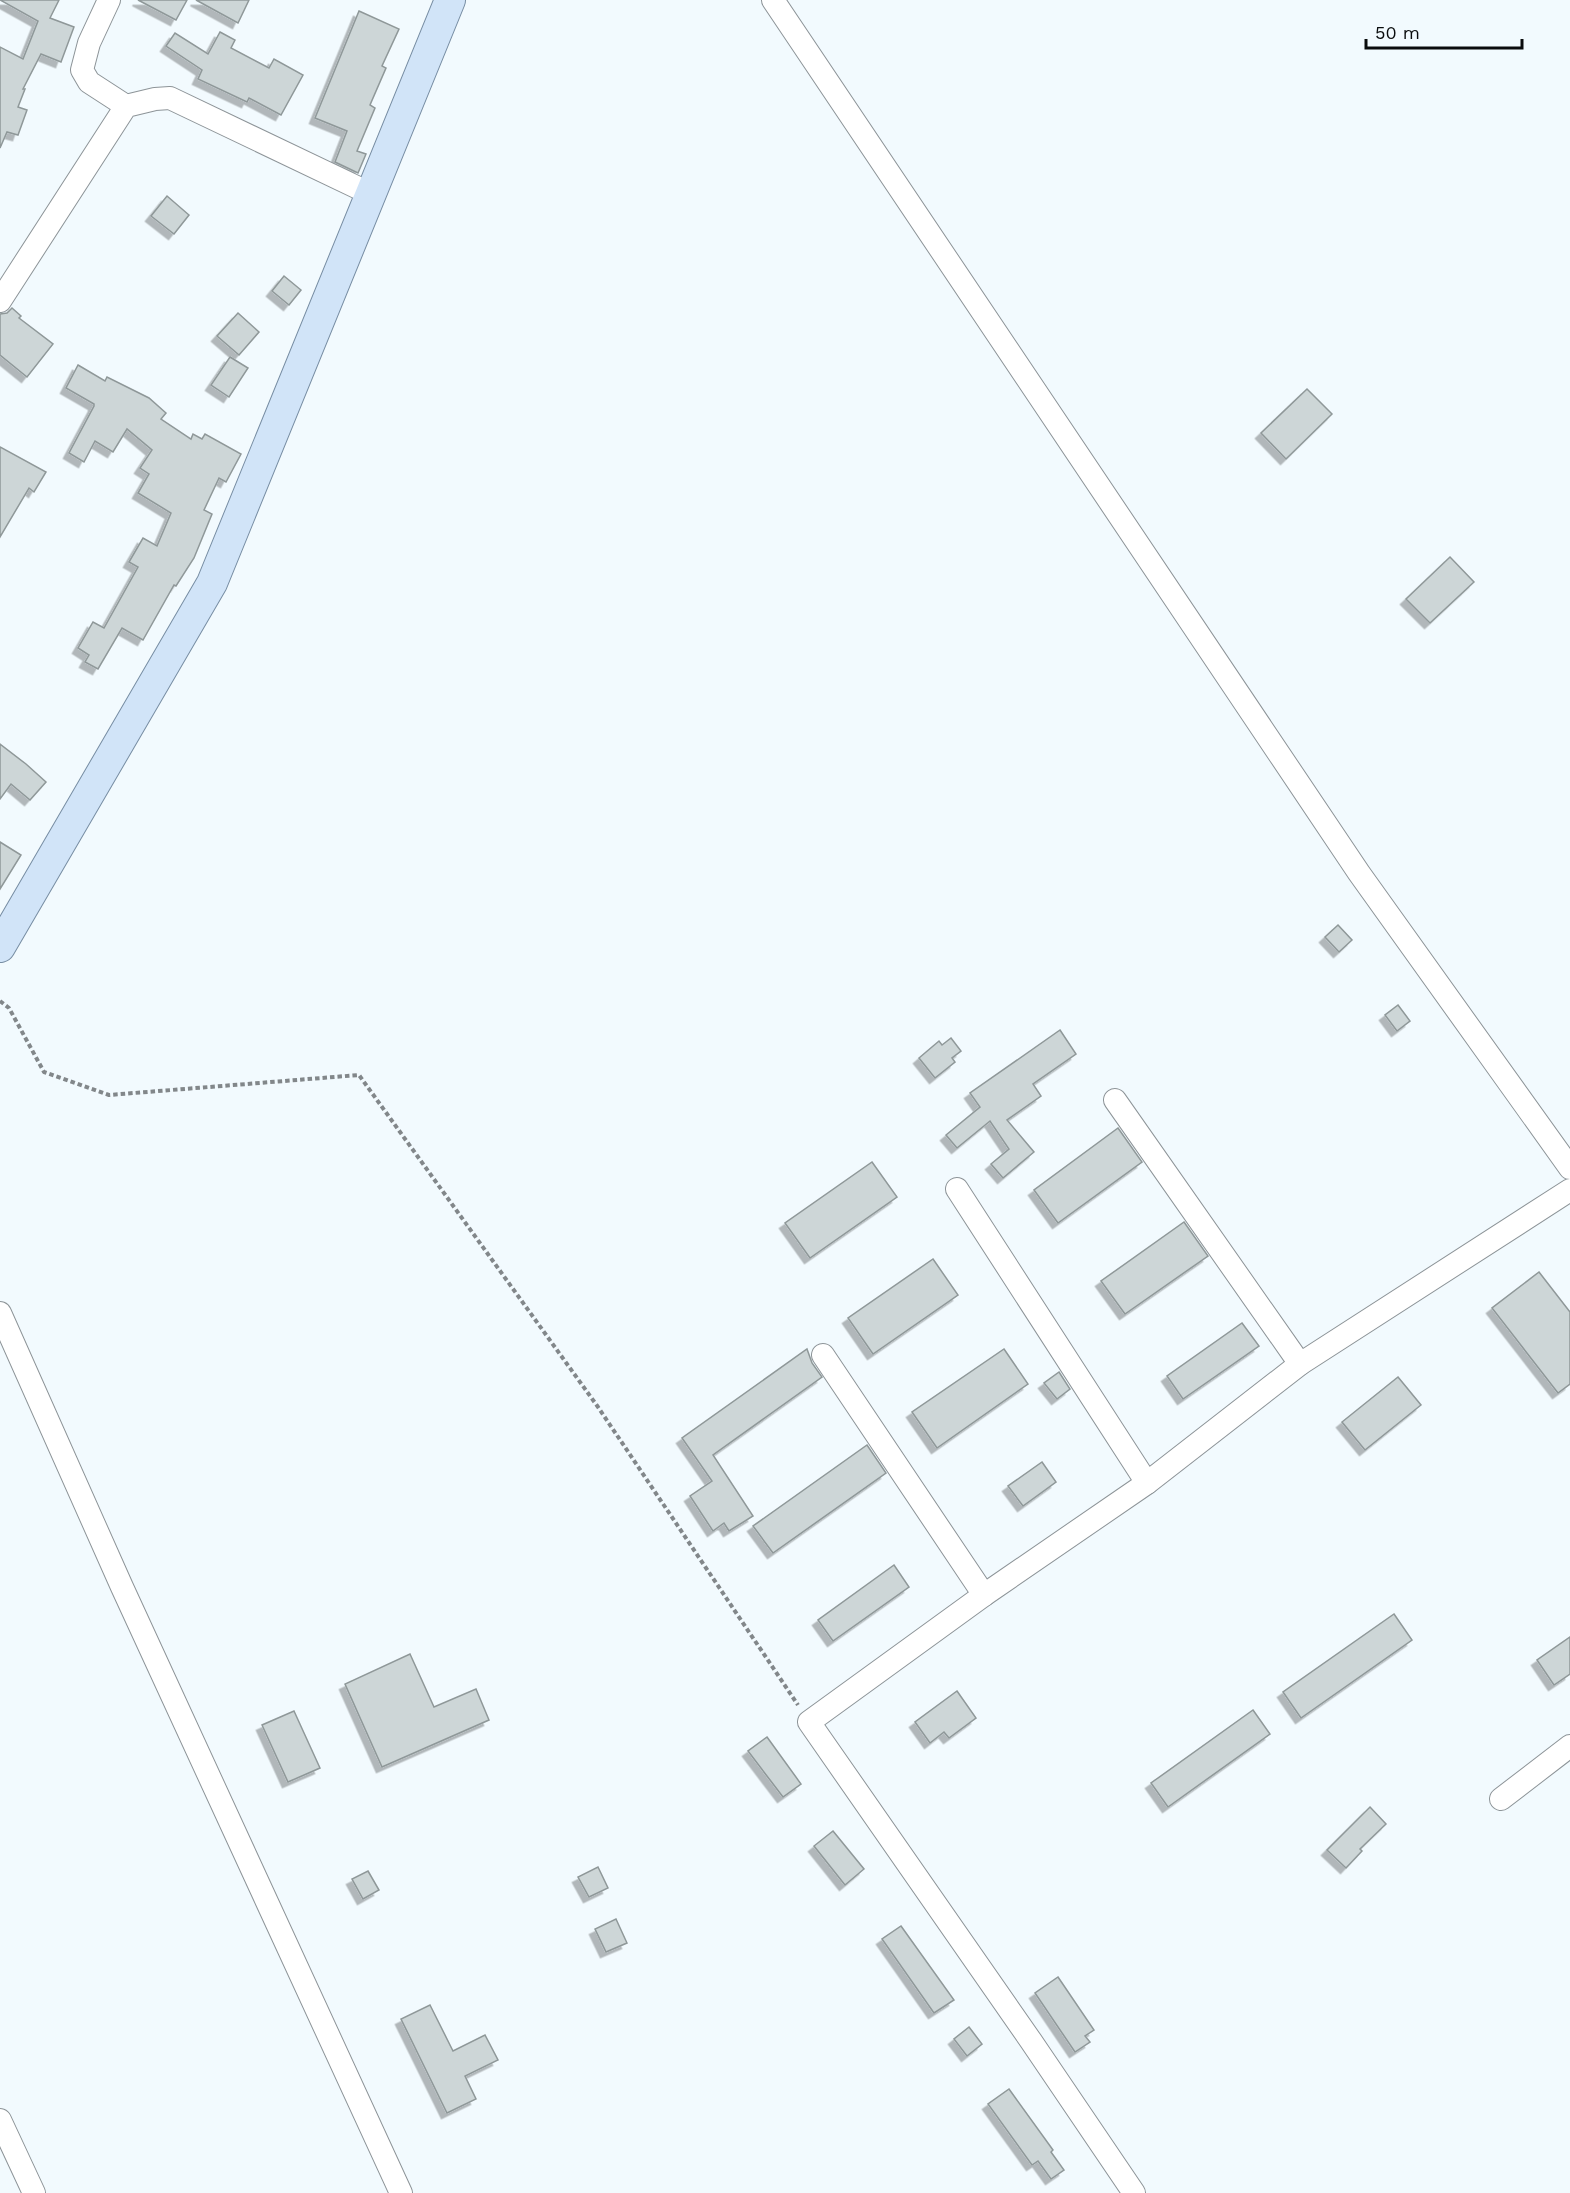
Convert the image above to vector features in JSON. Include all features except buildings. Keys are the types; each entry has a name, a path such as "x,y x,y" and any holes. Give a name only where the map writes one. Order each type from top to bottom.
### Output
{"main road":[{"path":"0,947 212,583 450,0"}],"street":[{"path":"109,0 89,43 82,70 89,82 126,106"},
{"path":"773,0 1359,873 1570,1168"},
{"path":"0,301 126,106 154,99 170,98 371,194"},
{"path":"1115,1100 1300,1364"},
{"path":"957,1189 1147,1483"},
{"path":"1134,2193 809,1722 984,1595 1147,1483 1300,1364 1570,1190"},
{"path":"0,1313 132,1608 401,2193"},
{"path":"823,1355 984,1595"},
{"path":"1501,1799 1570,1746"},
{"path":"0,2120 34,2193"}],"path":[{"path":"0,1000 9,1008 44,1072 110,1095 359,1075 598,1407 809,1722"}]}
